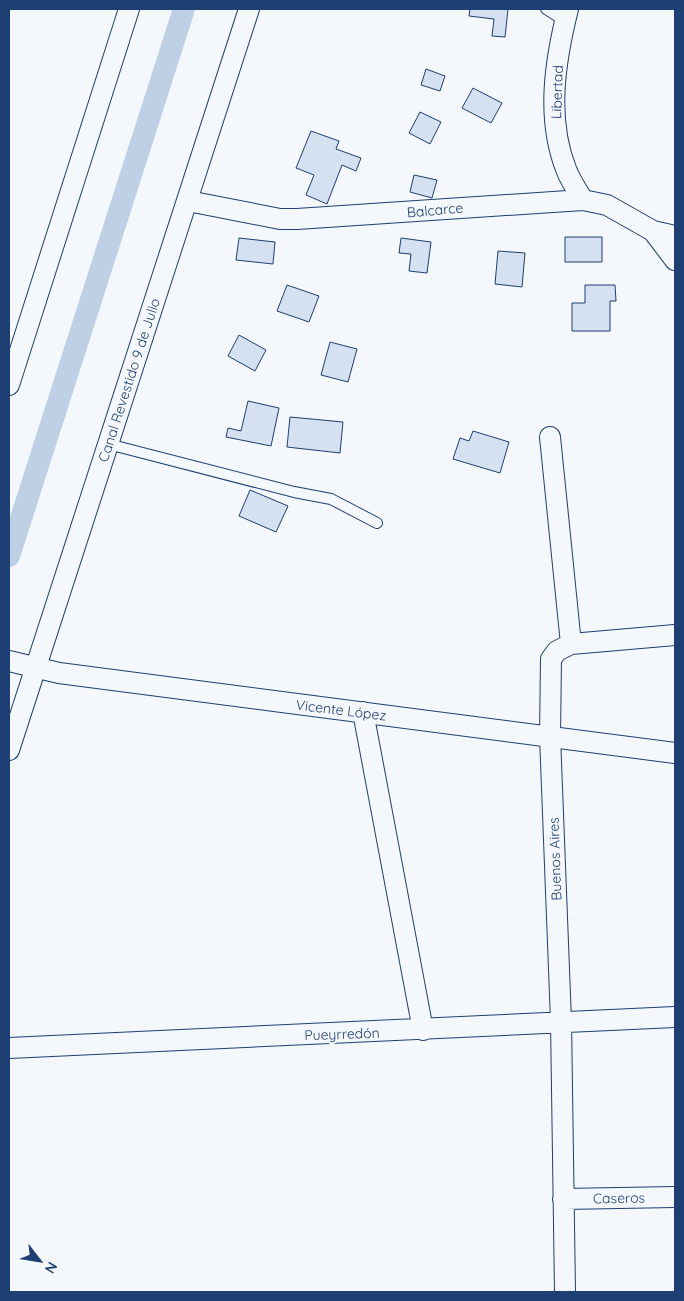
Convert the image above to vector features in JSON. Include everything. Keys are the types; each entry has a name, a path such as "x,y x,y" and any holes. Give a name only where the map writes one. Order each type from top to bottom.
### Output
{"street":[{"path":"9,385 130,9"},
{"name":"Canal Revestido 9 de Julio","path":"9,750 23,665 108,444 249,9"},
{"name":"Libertad","path":"567,15 558,58 554,116 566,170 583,200"},
{"name":"Balcarce","path":"188,201 280,218 297,219 583,200 607,205 653,231 675,236"},
{"path":"653,231 675,260"},
{"path":"550,437 571,644 675,634"},
{"name":"Buenos Aires","path":"565,1292 561,1021 550,736 551,659 557,651 571,644"},
{"name":"Vicente López","path":"23,665 675,753"},
{"path":"363,712 423,1030"},
{"name":"Pueyrredón","path":"9,1048 675,1017"},
{"name":"Caseros","path":"563,1199 675,1197"}],"lane":[{"path":"546,9 567,15"},
{"path":"108,444 294,492 330,499 377,524"}],"building":[{"path":"470,9 508,9 505,37 492,36 494,19 469,16"},
{"path":"426,69 445,76 440,91 421,85"},
{"path":"473,88 502,103 491,123 462,108"},
{"path":"420,112 441,122 430,144 409,133"},
{"path":"311,131 339,141 336,149 361,158 356,171 342,165 327,204 306,195 314,175 296,168"},
{"path":"414,175 437,180 432,198 410,192"},
{"path":"565,237 602,237 602,262 565,262"},
{"path":"239,238 275,242 273,264 236,260"},
{"path":"401,238 431,242 427,273 409,271 411,254 399,253"},
{"path":"498,251 525,253 522,287 495,284"},
{"path":"287,285 319,296 309,322 277,311"},
{"path":"585,285 615,285 616,301 610,301 610,331 572,331 572,303 585,303"},
{"path":"239,335 266,350 255,371 228,356"},
{"path":"330,342 357,349 348,382 321,375"},
{"path":"248,401 279,408 271,446 226,437 228,428 241,431"},
{"path":"290,417 343,422 340,453 287,447"},
{"path":"473,431 509,442 500,473 453,459 460,438 469,441"},
{"path":"250,490 288,506 276,532 239,516"}],"waterway":[{"path":"9,556 184,9"}]}
